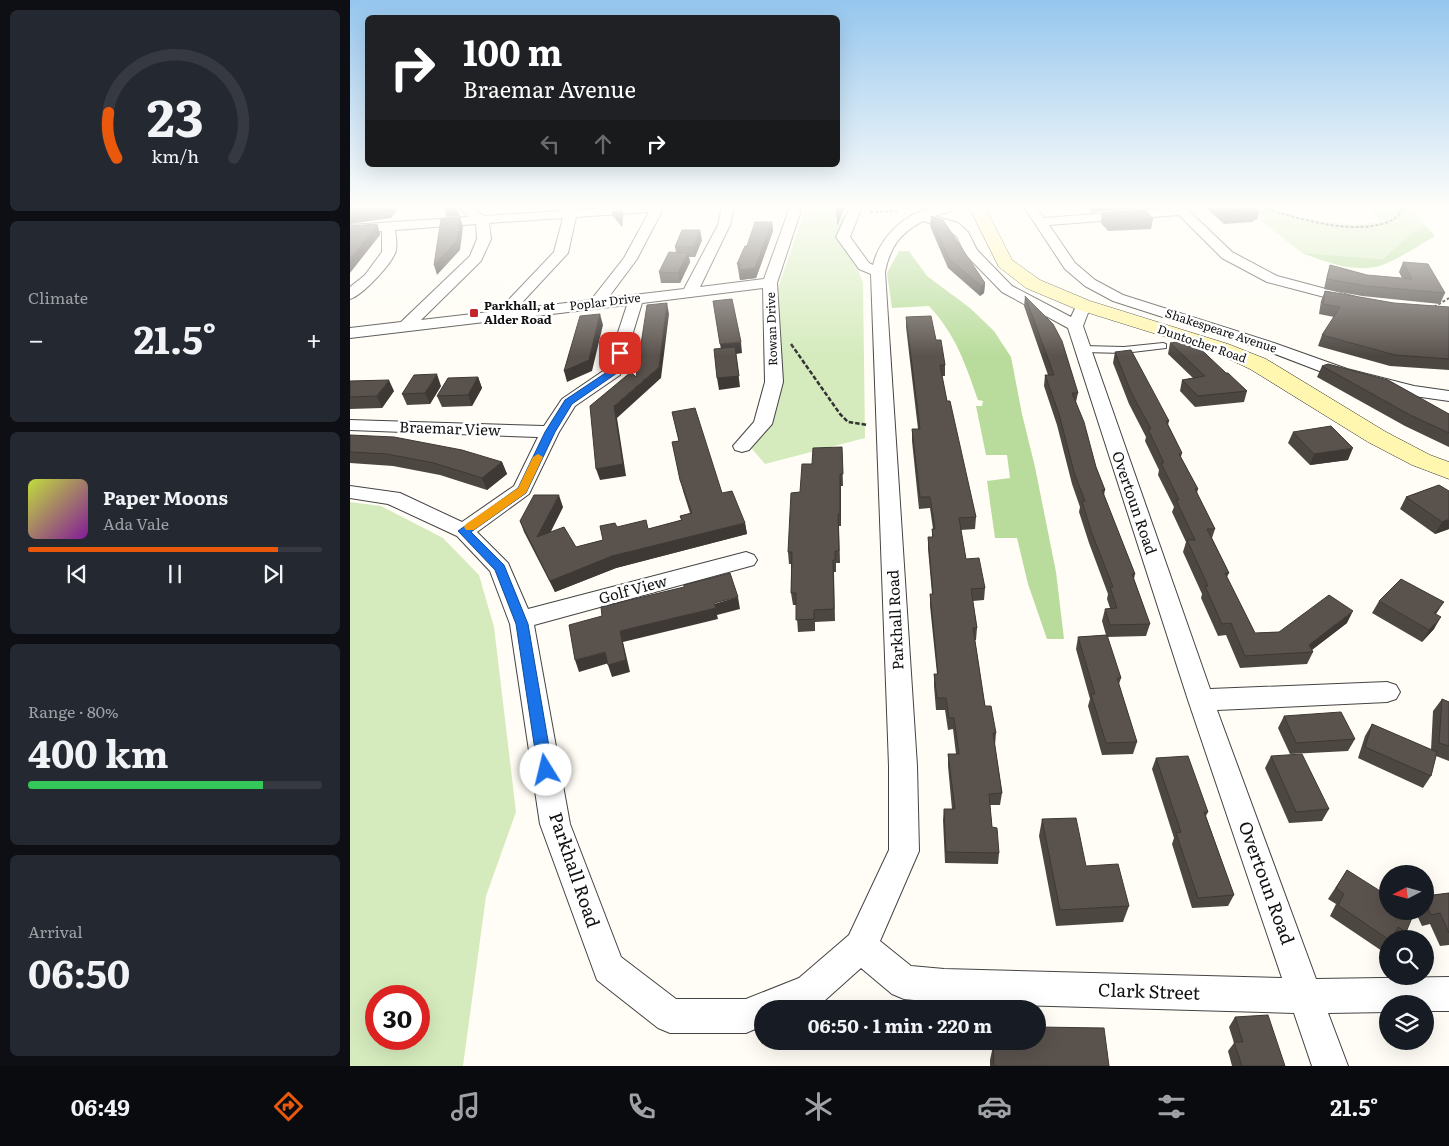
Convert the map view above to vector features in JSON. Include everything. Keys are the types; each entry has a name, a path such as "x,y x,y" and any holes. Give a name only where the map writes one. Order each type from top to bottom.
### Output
{"main road":[{"name":"Duntocher Road","path":"1002,257 1005,263 1033,284 1080,327 1221,348 1258,364 1377,437 1421,460 1449,471"}],"street":[{"path":"350,295 370,278 386,257"},
{"path":"406,326 477,257"},
{"path":"503,314 557,257"},
{"path":"596,303 631,257"},
{"path":"690,292 708,257"},
{"name":"Rowan Drive","path":"742,446 763,424 774,382 770,283 779,257"},
{"path":"857,257 864,266 878,272"},
{"name":"Parkhall Road","path":"786,1000 811,990 861,947 904,851 903,766 878,272 882,257"},
{"path":"976,257 1007,289 1080,327"},
{"name":"Shakespeare Avenue","path":"1064,257 1070,266 1090,283 1118,298 1268,346 1340,373 1414,391 1449,396"},
{"path":"1230,257 1272,279 1364,303"},
{"name":"Poplar Drive","path":"350,333 770,283"},
{"path":"464,531 522,490 550,432 568,402 614,371 636,299"},
{"name":"Overtoun Road","path":"1080,327 1201,700 1330,1066"},
{"name":"Braemar View","path":"350,426 550,432"},
{"name":"Parkhall Road","path":"350,492 393,498 464,531 500,568 520,620 555,824 609,968 670,1016 746,1016 754,1013"},
{"name":"Golf View","path":"520,620 746,560"},
{"path":"1201,700 1387,692"},
{"name":"Clark Street","path":"861,947 904,982 944,986 1306,996 1449,994"}],"lane":[{"path":"1080,327 1124,350 1163,346"}],"path":[{"path":"1429,310 1449,298"},
{"path":"772,334 787,339 840,414 848,422 859,425 886,425"}],"green space":[{"path":"789,257 850,257 859,272 863,283 865,438 765,464 752,449 771,418 781,354 778,288"},
{"path":"896,257 913,257 927,276 970,308 994,331 1011,357 1056,572 1064,639 1047,639 1028,584 1017,538 995,538 987,481 1010,478 1007,455 986,455 976,406 982,406 983,401 978,400 959,350 946,328 929,306 892,308 887,273"},
{"path":"1313,257 1353,257 1383,259 1386,257 1400,257 1375,267 1353,268"},
{"path":"1353,257 1386,257 1383,259"},
{"path":"350,502 381,506 443,538 479,575 494,627 516,812 486,896 463,1066 350,1066"}],"building":[{"path":"435,257 442,257 434,265"},
{"path":"667,257 686,257 678,273 659,272"},
{"path":"740,257 759,257 755,268 739,270 741,264 737,264"},
{"path":"967,257 985,283 981,286 948,258"},
{"path":"1403,262 1428,264 1445,293 1366,286 1327,279 1330,265 1367,275 1412,279"},
{"path":"1325,291 1394,303 1449,307 1449,359 1395,355 1322,335 1340,307 1323,304"},
{"path":"1025,296 1053,324 1062,341 1078,393 1072,393 1084,422 1096,467 1105,490 1102,490 1135,574 1132,574 1150,624 1110,625 1105,609 1117,608 1110,587 1113,587 1091,531 1082,501 1085,501 1074,472 1059,414 1045,375 1054,375"},
{"path":"732,299 741,342 720,344 713,301"},
{"path":"667,303 659,367 614,406 623,464 596,469 590,406 631,372 636,377 647,305"},
{"path":"600,314 589,360 564,371 580,316"},
{"path":"931,316 936,340 941,340 945,365 940,365 947,401 950,401 976,517 959,518 966,559 979,558 985,588 971,589 977,628 973,628 985,706 991,706 996,733 993,733 1002,793 989,794 992,827 997,828 999,853 946,852 944,809 955,809 948,754 959,754 954,718 949,718 946,698 937,698 934,674 938,674 930,594 933,594 928,537 933,537 932,529 935,529 930,497 920,497 912,429 920,429 906,317"},
{"path":"1191,340 1247,391 1198,396 1182,380 1205,376 1170,343"},
{"path":"735,347 739,376 717,378 714,349"},
{"path":"1131,350 1169,421 1166,421 1182,453 1179,454 1198,489 1195,489 1215,529 1207,529 1229,573 1225,573 1255,633 1279,632 1329,595 1353,611 1309,645 1313,652 1245,656 1231,623 1222,624 1205,586 1208,586 1187,540 1195,540 1176,500 1179,500 1161,463 1164,463 1148,429 1151,429 1131,392 1115,352"},
{"path":"1328,364 1388,380 1449,414 1449,433 1410,415 1322,366"},
{"path":"437,374 425,393 402,394 414,375"},
{"path":"478,377 468,395 437,396 448,378"},
{"path":"389,380 377,396 350,397 350,381"},
{"path":"695,408 722,493 732,491 745,523 612,556 550,581 520,521 534,495 559,495 537,537 564,527 576,547 603,540 600,526 615,523 617,527 646,520 648,529 682,520 680,516 692,513 680,480 672,442 679,441 672,412"},
{"path":"1331,426 1353,448 1314,454 1293,432"},
{"path":"350,435 394,437 462,450 502,462 482,478 434,463 387,454 350,452"},
{"path":"842,447 843,474 840,474 840,514 838,514 839,551 835,551 835,560 833,560 834,609 814,610 814,619 796,620 796,593 791,593 792,552 788,552 791,493 800,492 802,464 812,464 813,448"},
{"path":"1439,485 1449,491 1449,519 1442,522 1406,497"},
{"path":"730,573 738,597 714,603 716,608 620,631 626,660 608,665 605,652 575,660 569,625 602,616 601,607 684,587 684,585"},
{"path":"1401,579 1444,602 1434,613 1441,617 1429,630 1379,601"},
{"path":"1107,635 1121,678 1117,678 1137,742 1106,743 1091,694 1095,694 1078,637"},
{"path":"1442,699 1449,702 1449,746 1439,743"},
{"path":"1341,712 1355,739 1296,743 1284,716"},
{"path":"1372,724 1437,752 1431,776 1365,747"},
{"path":"1302,754 1329,809 1296,812 1271,756"},
{"path":"1188,756 1208,812 1204,812 1234,895 1198,898 1176,833 1181,832 1156,758"},
{"path":"1076,818 1086,866 1118,864 1129,906 1060,910 1042,819"},
{"path":"1347,870 1379,890 1379,920 1411,920 1407,930 1398,927 1396,930 1379,930 1379,933 1338,905 1344,894 1336,888"},
{"path":"1449,893 1449,933 1440,913 1434,914 1434,895"},
{"path":"1268,1015 1285,1066 1242,1066 1234,1042 1243,1042 1235,1017"},
{"path":"1046,1027 1104,1028 1109,1066 994,1066 993,1050 1046,1050"}],"slow traffic":[{"path":"470,527 522,490 538,457"}],"place":[{"name":"Parkhall, at Alder Road","path":"474,313"}],"route":[{"path":"546,770 522,624 500,568 464,531 522,490 550,432 568,402 614,371 620,353"}]}
